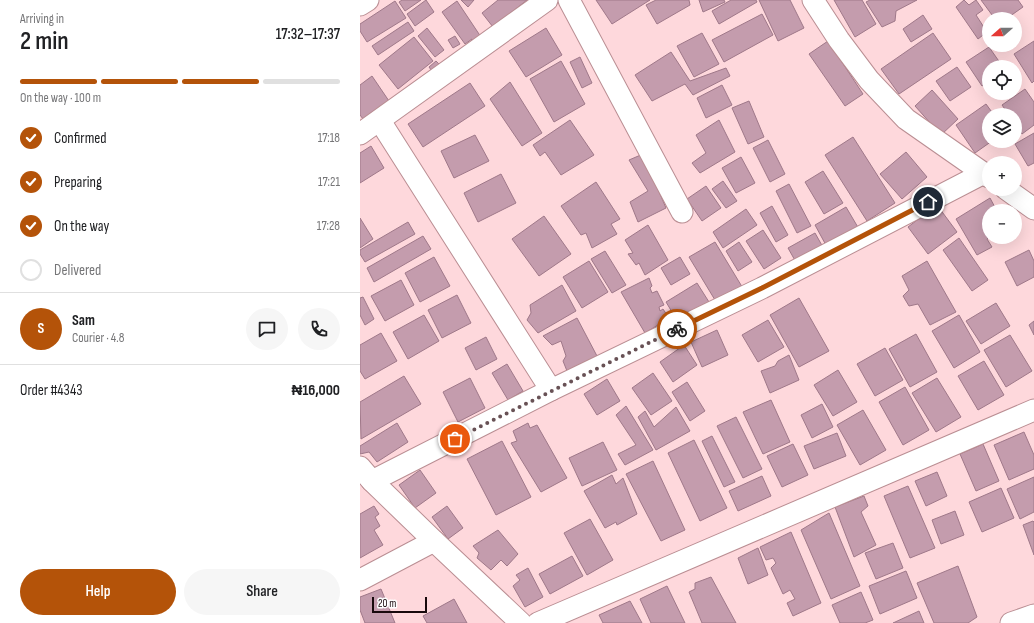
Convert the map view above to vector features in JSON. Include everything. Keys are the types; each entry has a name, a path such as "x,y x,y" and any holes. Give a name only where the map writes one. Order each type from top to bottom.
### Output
{"street":[{"path":"360,5 368,0"},
{"path":"360,134 547,0"},
{"path":"569,0 682,212"},
{"path":"814,0 839,40 869,80 906,119 982,172"},
{"path":"380,121 551,390"},
{"path":"521,623 366,474 551,390 762,288 982,177"},
{"path":"1015,196 1034,210"},
{"path":"538,623 1034,410"},
{"path":"360,580 434,541"},
{"path":"1011,623 1034,615"}],"building":[{"path":"402,0 421,0 405,11 399,2"},
{"path":"426,0 434,12 415,26 407,14"},
{"path":"461,0 474,0 468,7"},
{"path":"498,0 527,0 493,27 482,13"},
{"path":"596,0 650,0 612,24"},
{"path":"656,0 689,0 690,5 657,24 646,5"},
{"path":"699,0 724,0 725,2 703,12"},
{"path":"731,0 756,0 757,2 719,24 712,11"},
{"path":"759,0 790,0 804,28 778,41"},
{"path":"834,0 862,0 876,24 855,37"},
{"path":"870,0 917,0 896,11 895,21 882,27 866,2"},
{"path":"964,0 969,5 976,0 983,10 976,15 982,24 982,36 978,39 956,7"},
{"path":"981,0 1018,0 1023,7 1016,12 990,12"},
{"path":"395,1 406,18 367,42 360,31 360,24"},
{"path":"457,1 481,37 473,42 472,39 465,44 442,12"},
{"path":"762,14 773,35 724,62 712,40"},
{"path":"923,15 932,29 911,42 903,29"},
{"path":"408,22 414,31 378,55 372,46"},
{"path":"427,28 444,50 435,57 418,36"},
{"path":"546,28 562,55 526,77 509,51"},
{"path":"702,33 719,64 694,77 677,46"},
{"path":"933,33 951,59 899,94 881,69"},
{"path":"455,36 460,44 453,48 448,40"},
{"path":"414,37 433,61 398,89 379,65"},
{"path":"828,41 863,94 845,106 809,54"},
{"path":"1034,41 1034,81 1032,83 1022,67 1022,60 1018,60 1014,54 1022,52 1022,49"},
{"path":"671,52 690,81 726,68 730,76 693,95 685,84 652,101 635,75"},
{"path":"982,52 992,52 998,60 982,60 982,86 966,62"},
{"path":"580,57 592,83 582,88 570,62"},
{"path":"436,61 442,67 434,74 429,67"},
{"path":"561,61 585,104 554,122 530,79"},
{"path":"957,67 971,87 950,101 936,81"},
{"path":"372,76 389,101 363,119 360,115 360,85"},
{"path":"510,82 542,133 522,146 490,99"},
{"path":"470,83 485,106 423,147 408,124"},
{"path":"722,85 732,105 706,118 697,98"},
{"path":"1025,89 1034,102 1034,125 1022,134 1022,108 1004,108 1002,105 1009,100 1022,100 1022,91"},
{"path":"932,90 958,119 941,135 915,106"},
{"path":"749,101 764,137 748,144 732,108"},
{"path":"986,104 989,108 982,108 982,148 975,153 956,125"},
{"path":"570,120 594,155 561,175 545,152 540,156 533,145"},
{"path":"719,120 735,152 700,173 692,163 706,153 696,135"},
{"path":"1034,133 1034,163 1028,166 1017,148 1022,148 1022,140"},
{"path":"475,135 489,161 454,178 441,151"},
{"path":"853,137 895,203 867,221 825,155"},
{"path":"768,140 785,174 770,182 753,148"},
{"path":"371,146 384,168 360,183 360,153"},
{"path":"906,152 927,177 902,199 880,174"},
{"path":"643,154 666,208 638,222 630,202 648,191 629,160"},
{"path":"741,157 755,183 736,193 722,168"},
{"path":"823,171 843,203 824,214 805,182"},
{"path":"501,174 516,203 478,222 464,193"},
{"path":"723,181 737,201 726,208 712,189"},
{"path":"596,182 620,219 611,224 617,234 592,248 586,233 581,235 561,206"},
{"path":"789,184 811,226 797,233 776,191"},
{"path":"706,186 721,208 702,221 687,199"},
{"path":"990,198 993,204 982,204 982,244 990,244 992,247 977,255 956,219"},
{"path":"937,205 957,232 928,254 908,227"},
{"path":"772,206 788,235 776,242 760,213"},
{"path":"846,207 859,229 827,247 815,225"},
{"path":"746,209 757,225 723,248 713,232"},
{"path":"544,216 571,254 539,276 512,239"},
{"path":"360,218 373,239 360,248"},
{"path":"408,222 415,234 365,262 360,254 360,250"},
{"path":"648,225 668,260 645,275 639,263 636,265 628,254 633,253 625,240"},
{"path":"763,230 781,258 764,269 746,241"},
{"path":"815,233 824,249 797,264 788,248"},
{"path":"423,236 431,249 374,282 367,268"},
{"path":"959,238 988,280 972,291 943,250"},
{"path":"715,242 744,290 718,305 689,257"},
{"path":"739,242 752,262 738,271 726,251"},
{"path":"1029,250 1034,261 1034,277 1017,286 1005,262"},
{"path":"605,251 626,285 612,293 591,259"},
{"path":"434,257 450,286 420,302 405,273"},
{"path":"680,257 690,274 671,285 661,268"},
{"path":"589,261 608,292 582,308 563,277"},
{"path":"927,261 956,312 930,325 918,304 909,306 903,296 909,290 902,276"},
{"path":"649,278 652,286 650,288 652,293 657,291 664,305 659,307 660,311 663,309 669,318 645,333 621,292"},
{"path":"401,280 414,305 385,321 371,296"},
{"path":"697,283 709,302 678,322 666,302"},
{"path":"562,285 576,311 538,333 527,320 531,313 530,305"},
{"path":"457,295 471,323 442,338 428,310"},
{"path":"363,297 374,319 365,325 360,315 360,298"},
{"path":"799,298 829,351 799,367 770,315"},
{"path":"996,303 1010,326 981,344 966,321"},
{"path":"424,315 439,341 408,359 393,332"},
{"path":"959,315 980,352 954,368 932,331"},
{"path":"577,318 597,356 567,371 563,361 566,356 561,341 552,345 543,336"},
{"path":"768,320 784,347 758,362 742,335"},
{"path":"1034,321 1034,335 1029,325"},
{"path":"717,330 728,355 702,367 691,342"},
{"path":"381,333 397,361 365,379 360,371 360,345"},
{"path":"916,334 937,372 910,387 889,349"},
{"path":"1010,335 1032,371 1006,387 984,350"},
{"path":"486,337 497,359 476,370 465,348"},
{"path":"684,345 697,365 673,382 660,362"},
{"path":"885,348 903,380 875,396 857,364"},
{"path":"789,355 799,380 770,393 761,371 775,366 778,361"},
{"path":"984,361 1004,395 978,410 958,376"},
{"path":"507,364 523,391 508,400 492,373"},
{"path":"838,370 857,402 833,416 814,385"},
{"path":"653,373 672,401 651,415 632,388"},
{"path":"404,376 421,404 361,439 360,402"},
{"path":"470,378 485,408 458,422 443,392"},
{"path":"937,378 961,417 936,432 912,393"},
{"path":"607,379 620,401 597,415 584,394"},
{"path":"687,382 705,411 690,421 672,392"},
{"path":"905,387 929,430 903,445 879,402"},
{"path":"771,400 790,442 763,454 743,412"},
{"path":"822,404 833,427 812,438 801,415"},
{"path":"626,406 653,450 625,465 618,454 636,445 616,415"},
{"path":"676,407 690,431 656,450 638,417 645,411 654,427"},
{"path":"863,410 886,450 860,465 837,425"},
{"path":"736,417 762,469 743,478 717,426"},
{"path":"397,423 408,442 377,462 369,452 360,454 360,446"},
{"path":"528,423 530,428 537,425 567,478 541,492 511,443 517,441 513,431"},
{"path":"1024,432 1034,455 1034,469 1009,480 994,445"},
{"path":"837,433 846,456 814,469 804,446"},
{"path":"712,436 735,482 724,487 702,441"},
{"path":"694,440 727,508 700,521 668,453"},
{"path":"502,441 531,497 496,515 467,459"},
{"path":"603,442 617,470 582,486 569,458"},
{"path":"793,444 808,475 782,487 767,456"},
{"path":"983,444 999,481 976,491 960,454"},
{"path":"653,461 685,530 661,541 626,474"},
{"path":"420,470 436,493 415,508 399,485"},
{"path":"937,472 947,496 926,506 915,481"},
{"path":"612,475 616,484 623,478 637,514 617,525 616,522 605,528 584,491"},
{"path":"762,476 771,496 738,511 729,491"},
{"path":"1034,477 1034,512 1020,519 1007,489"},
{"path":"908,486 935,548 910,558 884,496"},
{"path":"1001,488 1014,518 982,532 969,502"},
{"path":"864,496 868,506 861,512 876,545 854,557 835,507"},
{"path":"374,506 379,514 375,517 380,526 374,530 383,545 360,558 360,514"},
{"path":"447,506 463,528 448,539 432,517"},
{"path":"955,511 964,535 941,544 932,520"},
{"path":"829,513 860,586 831,599 801,530"},
{"path":"590,519 613,560 587,575 564,533"},
{"path":"1033,521 1034,522 1034,555 1023,525"},
{"path":"498,530 518,554 507,566 501,560 491,570 477,558 479,553 473,546"},
{"path":"791,532 821,603 793,616 787,603 795,599 790,590 783,594 771,568 776,563 773,558 766,560 760,547"},
{"path":"893,543 903,568 876,579 865,553"},
{"path":"758,548 768,575 748,584 738,558"},
{"path":"572,556 583,576 550,594 539,574"},
{"path":"958,566 977,617 968,623 934,623 917,583"},
{"path":"528,568 543,597 525,607 513,586 520,580 516,575"},
{"path":"906,571 917,598 880,614 869,586"},
{"path":"711,577 736,623 702,623 689,592 695,589 695,583"},
{"path":"667,586 685,623 651,623 640,599"},
{"path":"381,589 395,623 365,623 360,610 360,597"},
{"path":"861,592 873,620 865,623 840,623 832,605"},
{"path":"454,599 467,623 427,623 423,616"},
{"path":"630,601 642,623 603,623 599,615"},
{"path":"919,611 924,623 893,623"}],"way so far":[{"path":"455,439 551,390 677,329"}],"route":[{"path":"677,329 762,288 928,202"}]}
